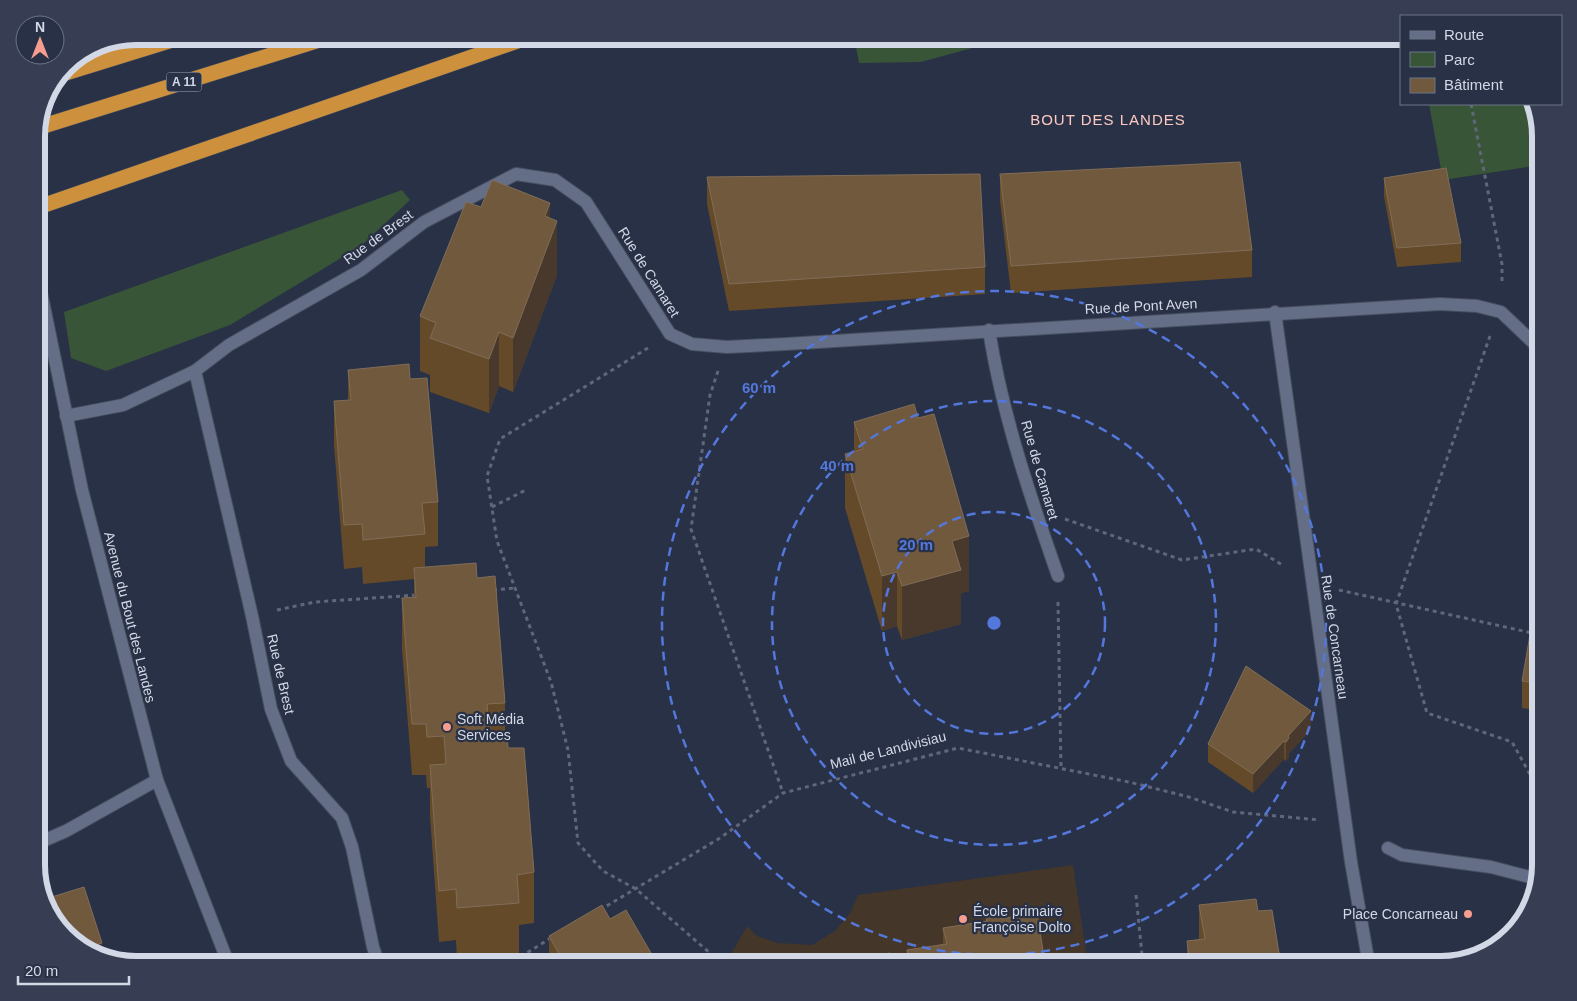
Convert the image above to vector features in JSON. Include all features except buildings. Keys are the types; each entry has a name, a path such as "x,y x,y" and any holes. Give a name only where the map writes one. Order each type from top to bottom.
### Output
{"highway":[{"path":"74,70 155,45"},
{"name":"A 11","path":"46,125 303,45"},
{"path":"45,205 506,45"}],"street":[{"name":"Rue de Brest","path":"66,416 123,405 195,371 229,346 361,270 424,222 516,174 554,180 586,202"},
{"name":"Rue de Camaret","path":"586,202 670,334 692,344 727,347"},
{"name":"Rue de Pont Aven","path":"727,347 1275,312 1440,304 1477,306 1501,312 1532,341"},
{"name":"Avenue du Bout des Landes","path":"45,308 82,490 157,780 225,956"},
{"name":"Rue de Concarneau","path":"1275,312 1352,862 1368,956"},
{"name":"Rue de Camaret","path":"989,330 996,371 1034,508 1058,576"},
{"name":"Rue de Brest","path":"195,371 252,616 271,709 291,761 342,818 352,847 376,956"},
{"path":"45,840 66,831 157,780"},
{"path":"1388,848 1402,855 1491,867 1531,878"}],"path":[{"path":"1470,105 1502,264 1501,312 1485,349 1396,604 1427,712 1512,742 1532,778"},
{"path":"670,334 500,439 487,476 497,541 551,682 568,750 578,843 603,871 636,889 710,953 710,956"},
{"path":"727,347 710,395 691,529 783,793"},
{"path":"492,508 526,490"},
{"path":"1034,508 1182,560 1256,549 1312,583 1396,604 1532,633"},
{"path":"1058,576 1060,769"},
{"path":"486,590 515,588"},
{"path":"252,616 315,602 420,595"},
{"name":"Mail de Landivisiau","path":"594,913 720,838 783,793 958,748 1189,797 1233,812 1320,820"},
{"path":"1136,895 1142,956"},
{"path":"522,956 553,938"}],"shaded area":[{"name":"École primaire Françoise Dolto","path":"1073,865 1087,956 730,956 747,926 757,936 777,943 812,945 835,931 850,913 858,895"}],"green space":[{"path":"856,45 983,45 921,62 859,63"},
{"path":"1429,105 1526,105 1531,124 1532,166 1443,180"},
{"path":"402,190 410,200 361,246 230,325 106,371 71,358 64,312"}],"place":[{"name":"Soft Média Services","path":"447,727"},
{"name":"Place Concarneau","path":"1468,914"},
{"name":"École primaire Françoise Dolto","path":"963,919"}],"district":[{"name":"BOUT DES LANDES","path":"1108,120"}]}
